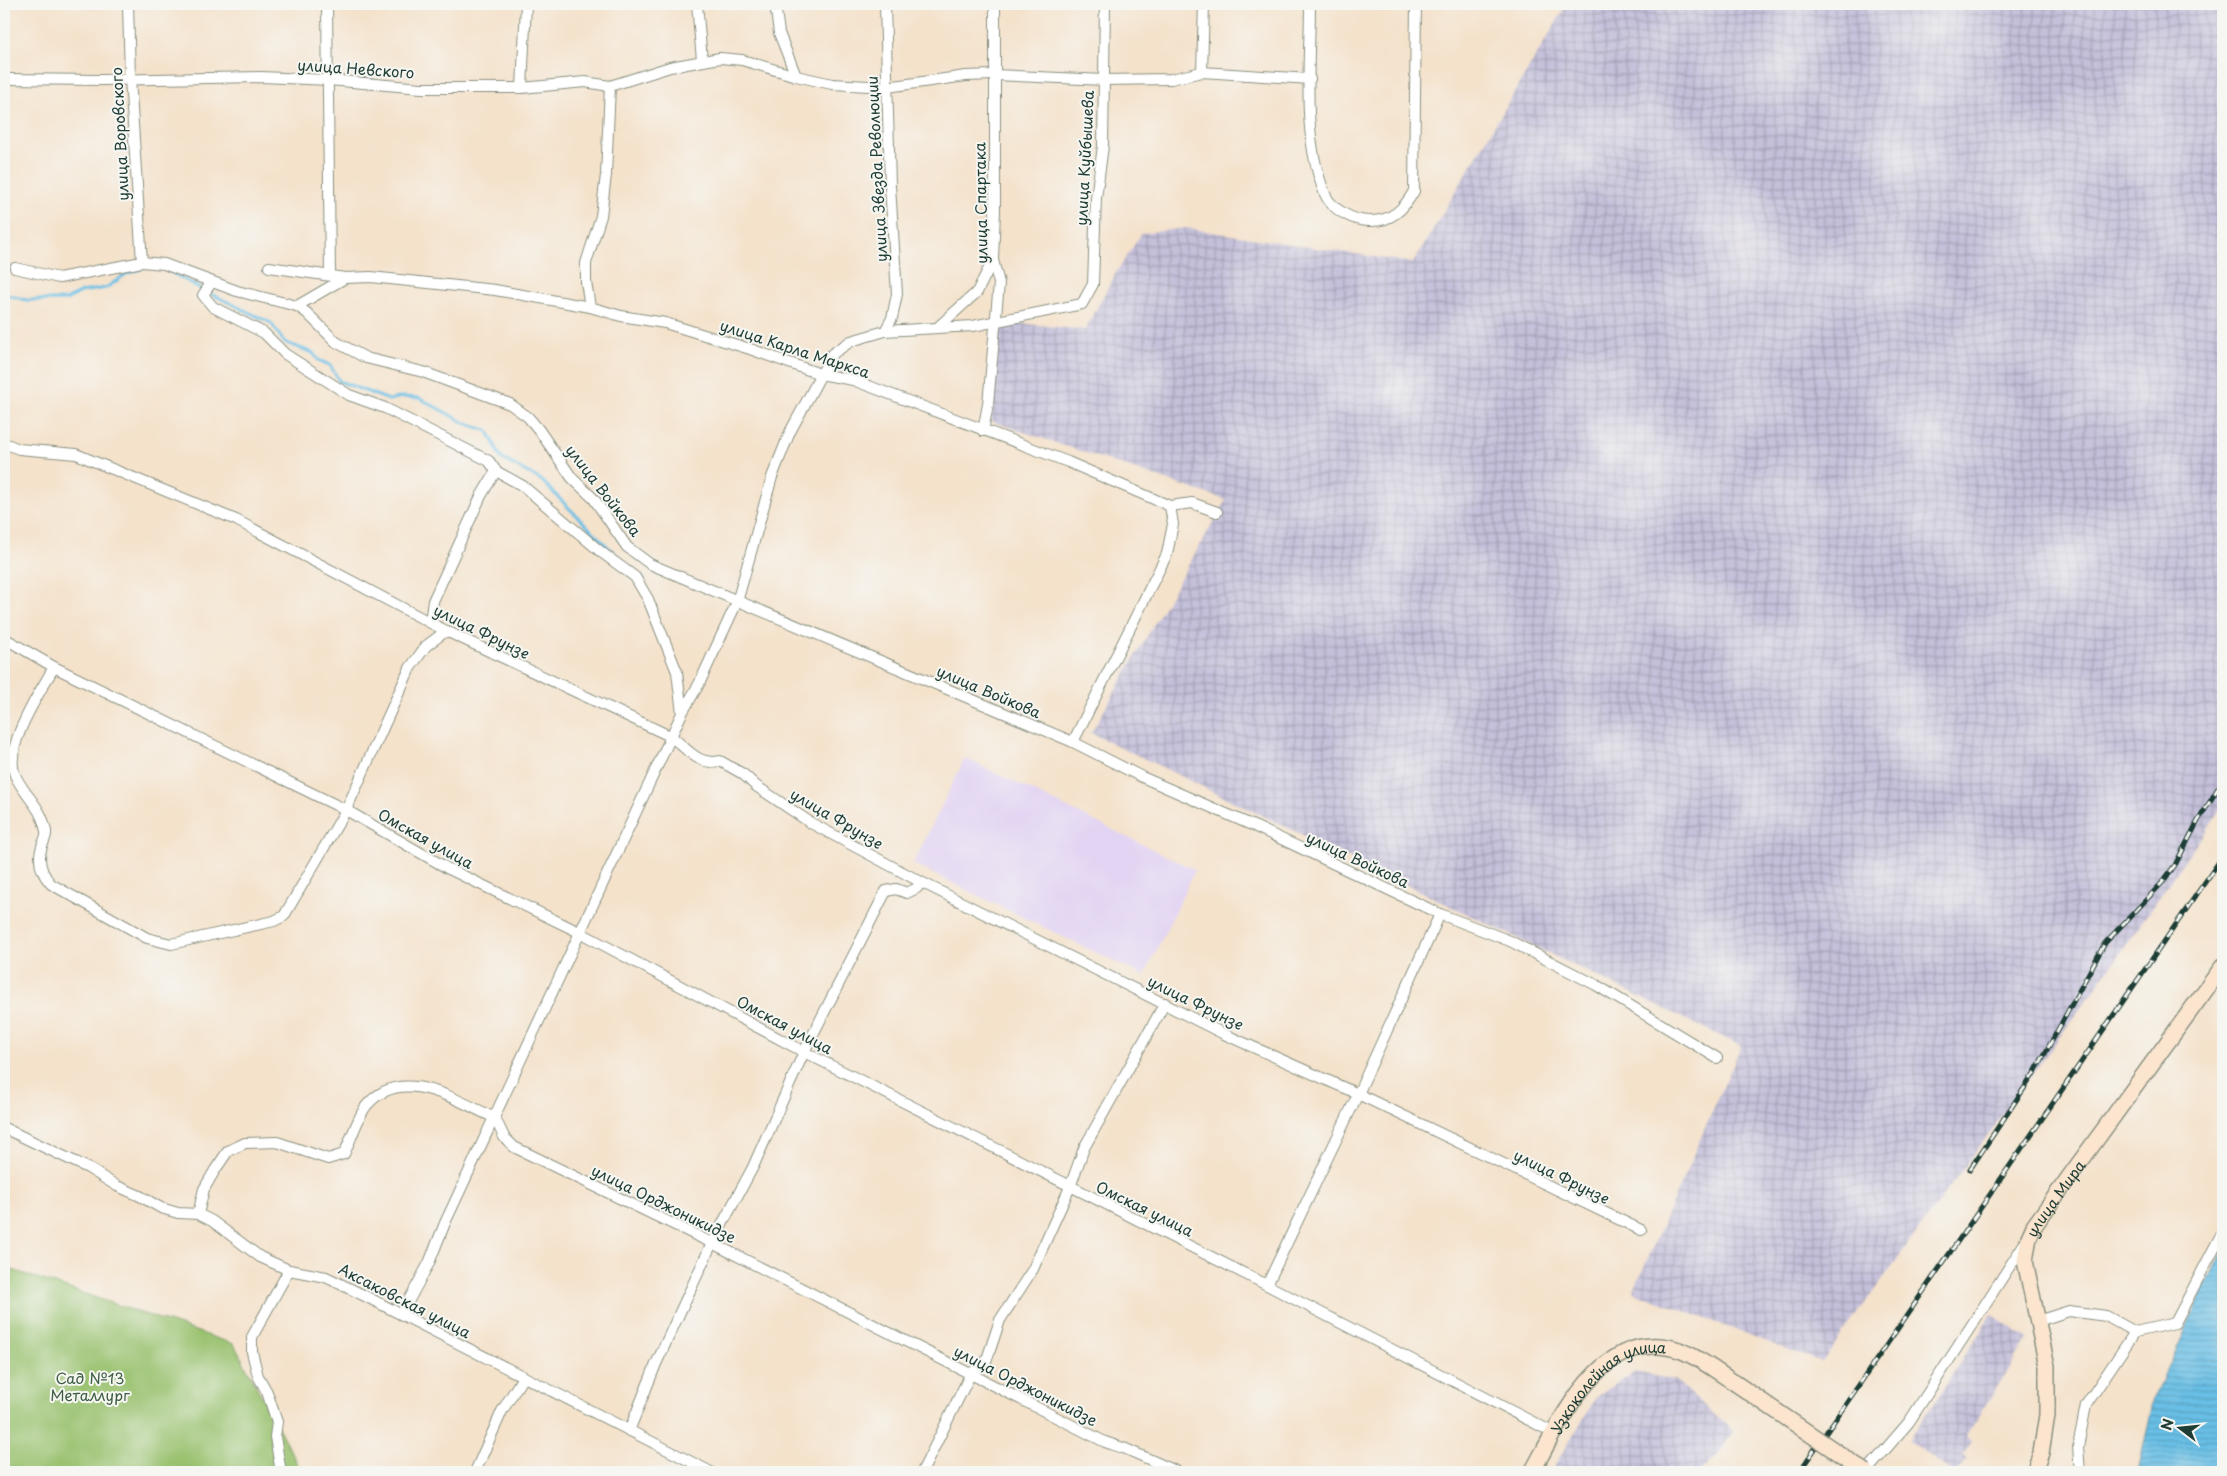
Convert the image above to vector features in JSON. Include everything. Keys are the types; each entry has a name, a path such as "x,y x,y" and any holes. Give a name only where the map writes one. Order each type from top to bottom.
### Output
{"street":[{"name":"улица Воровского","path":"128,4 130,78 142,262"},
{"path":"327,4 330,275"},
{"path":"522,88 526,4"},
{"path":"697,4 702,60"},
{"path":"775,4 779,32 796,76"},
{"name":"улица Звезда Революции","path":"885,4 890,186 897,294 892,318 885,331"},
{"name":"улица Спартака","path":"983,431 989,395 999,283 993,260 995,211 995,4"},
{"name":"улица Куйбышева","path":"995,320 1082,304 1093,284 1096,198 1103,146 1105,4"},
{"path":"1202,72 1204,4"},
{"path":"1310,4 1309,116 1312,150 1326,195 1335,207 1353,218 1369,222 1393,216 1405,206 1414,191 1416,4"},
{"name":"улица Невского","path":"4,79 102,80 260,77 329,80 421,88 522,88 585,82 610,86 670,67 720,58 742,60 796,76 832,84 887,87 966,76 994,75 1104,80 1171,80 1202,72 1310,79"},
{"path":"590,307 586,282 586,263 601,216 606,175 610,86"},
{"path":"937,328 977,292 993,260"},
{"path":"15,268 59,278 142,262 164,264 210,284 297,306"},
{"name":"улица Карла Маркса","path":"269,267 345,278 371,277 495,290 590,307 621,316 665,324 718,338 820,374 853,380 1068,462 1170,506 1192,504 1217,512"},
{"name":"улица Карла Маркса","path":"297,306 345,278"},
{"path":"210,284 203,295 213,307 264,333 285,354 349,395 385,408 489,461 496,471 523,486 601,552 634,577 648,598 677,672 682,713"},
{"name":"улица Войкова","path":"297,306 307,313 336,342 366,358 424,372 510,404 528,417 572,478 594,499 627,547 650,564 1073,742 1142,777 1256,827 1440,914 1510,941 1588,981 1717,1058"},
{"path":"402,1313 429,1263 445,1223 682,713 699,684 737,602 772,477 790,432 820,374 832,354 851,340 885,331 973,326 995,320"},
{"name":"улица Фрунзе","path":"4,443 19,449 76,454 236,520 446,631 672,737 701,760 709,763 720,760 743,774 756,786 811,823 922,882 1224,1034 1358,1094 1641,1230"},
{"path":"430,622 433,602 481,496 496,471"},
{"path":"1073,742 1167,554 1173,524 1170,506"},
{"path":"54,667 33,704 19,735 12,758 15,775 41,813 47,834 40,853 43,874 51,884 147,938 171,944 274,921 284,916 346,810 410,668 426,646 446,631"},
{"name":"Омская улица","path":"4,638 54,667 346,810 447,868 581,933 804,1052 1267,1285 1554,1433"},
{"path":"630,1431 656,1364 712,1243 752,1167 804,1052 886,891 896,889 907,892 917,888 922,882"},
{"path":"1267,1285 1358,1094 1440,914"},
{"name":"улица Мира","path":"2034,1472 2041,1453 2047,1415 2047,1366 2025,1261 2029,1237 2060,1190 2223,970"},
{"path":"922,1472 971,1373 986,1362 1000,1320 1032,1269 1070,1187 1084,1148 1165,1004"},
{"path":"198,1214 204,1189 228,1151 245,1143 277,1142 328,1159 344,1154 366,1106 380,1094 394,1088 407,1086 429,1088 494,1118"},
{"name":"улица Орджоникидзе","path":"494,1118 504,1137 514,1147 712,1243 1105,1442 1126,1449 1178,1472"},
{"name":"Аксаковская улица","path":"4,1128 88,1168 117,1186 161,1208 178,1213 198,1214 212,1220 260,1257 289,1270 326,1277 402,1313 439,1335 711,1472"},
{"path":"2038,1321 2069,1311 2106,1316 2135,1332 2175,1323 2223,1231"},
{"path":"1866,1472 1909,1422 2029,1237"},
{"path":"281,1472 275,1437 277,1422 267,1392 258,1376 252,1352 252,1337 289,1270"},
{"path":"2080,1472 2078,1447 2086,1405 2135,1332"},
{"name":"Узкоколейная улица","path":"1532,1472 1578,1392 1599,1368 1626,1352 1652,1346 1678,1350 1735,1383 1866,1472"},
{"path":"475,1472 502,1411 524,1377"},
{"path":"1876,1472 1882,1453"}],"shaded area":[{"path":"1567,4 2223,4 2223,806 2099,983 1822,1362 1633,1292 1741,1046 1091,733 1226,500 991,421 1000,321 1085,330 1117,271 1142,233 1186,228 1413,263"},
{"path":"965,758 1195,870 1144,976 913,864"},
{"path":"1991,1314 2028,1339 1966,1436 1972,1443 1963,1454 1968,1458 1956,1472 1952,1472 1909,1441"},
{"path":"1635,1372 1675,1380 1733,1431 1718,1455 1700,1472 1551,1472 1597,1396"}],"green space":[{"name":"Сад №13 Металлург","path":"4,1267 234,1344 298,1465 294,1472 4,1472"}],"water":[{"path":"2223,1249 2223,1472 2138,1472 2154,1398"}],"waterway":[{"path":"4,294 26,300 66,300 81,292 106,288 126,274 147,266"},
{"path":"167,270 271,323 284,342 313,353 318,360 330,365 339,381 389,400 402,397 419,398 465,423 488,431 501,458 541,480 623,562"},
{"path":"637,574 643,579"}],"railway":[{"path":"1970,1169 2035,1072 2105,943 2162,883 2175,865 2198,821 2223,780"},
{"path":"1799,1472 2223,856"}]}
